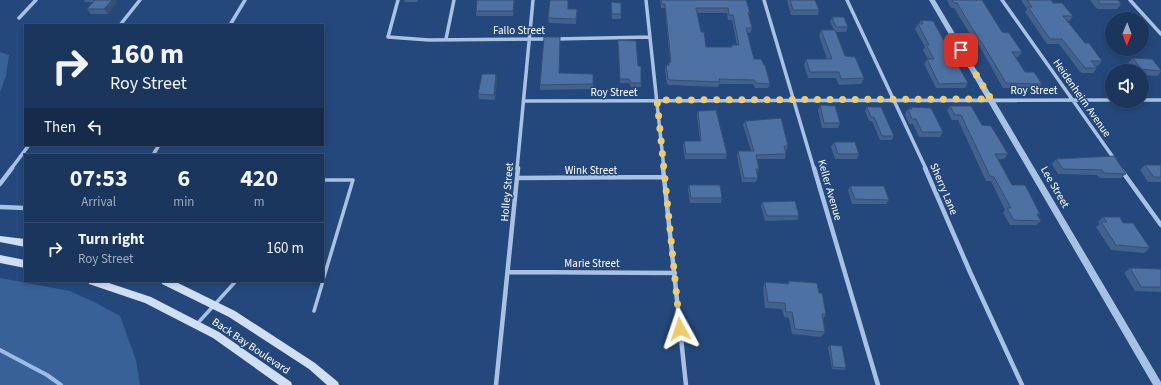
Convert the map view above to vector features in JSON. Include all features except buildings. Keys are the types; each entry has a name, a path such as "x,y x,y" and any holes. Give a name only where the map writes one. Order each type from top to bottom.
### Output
{"main road":[{"path":"0,239 24,243"},
{"path":"0,259 24,264"},
{"name":"Back Bay Boulevard","path":"95,282 148,300 216,335 287,385"},
{"name":"Back Bay Boulevard","path":"167,282 232,314 312,366 334,385"}],"street":[{"path":"18,18 36,0"},
{"path":"121,24 140,0"},
{"path":"231,24 245,0"},
{"name":"Fallo Street","path":"398,0 388,37 446,40 650,38"},
{"path":"446,40 454,0"},
{"name":"Holley Street","path":"496,385 534,0"},
{"path":"646,0 686,385"},
{"name":"Keller Avenue","path":"764,0 878,385"},
{"name":"Sherry Lane","path":"847,0 892,100 919,154 970,272 1022,385"},
{"name":"Lee Street","path":"932,0 1158,385"},
{"name":"Heidenheim Avenue","path":"1002,0 1117,163"},
{"path":"1130,0 1161,34"},
{"name":"Roy Street","path":"525,101 1105,100"},
{"path":"1149,100 1161,100"},
{"path":"0,184 28,146"},
{"path":"1121,170 1161,225"},
{"name":"Wink Street","path":"517,178 664,177"},
{"path":"0,207 24,208"},
{"name":"Marie Street","path":"508,272 675,272"}],"lane":[{"path":"324,180 353,180 324,278"},
{"path":"196,325 235,282"},
{"path":"314,311 323,282"}],"shaded area":[{"path":"0,52 9,55 6,76 0,92"},
{"path":"0,278 70,291 120,316 136,360 140,385 0,385"}],"waterway":[{"path":"0,350 47,375 61,385"}],"route":[{"path":"680,329 657,100 794,101 991,99 961,50"}]}
